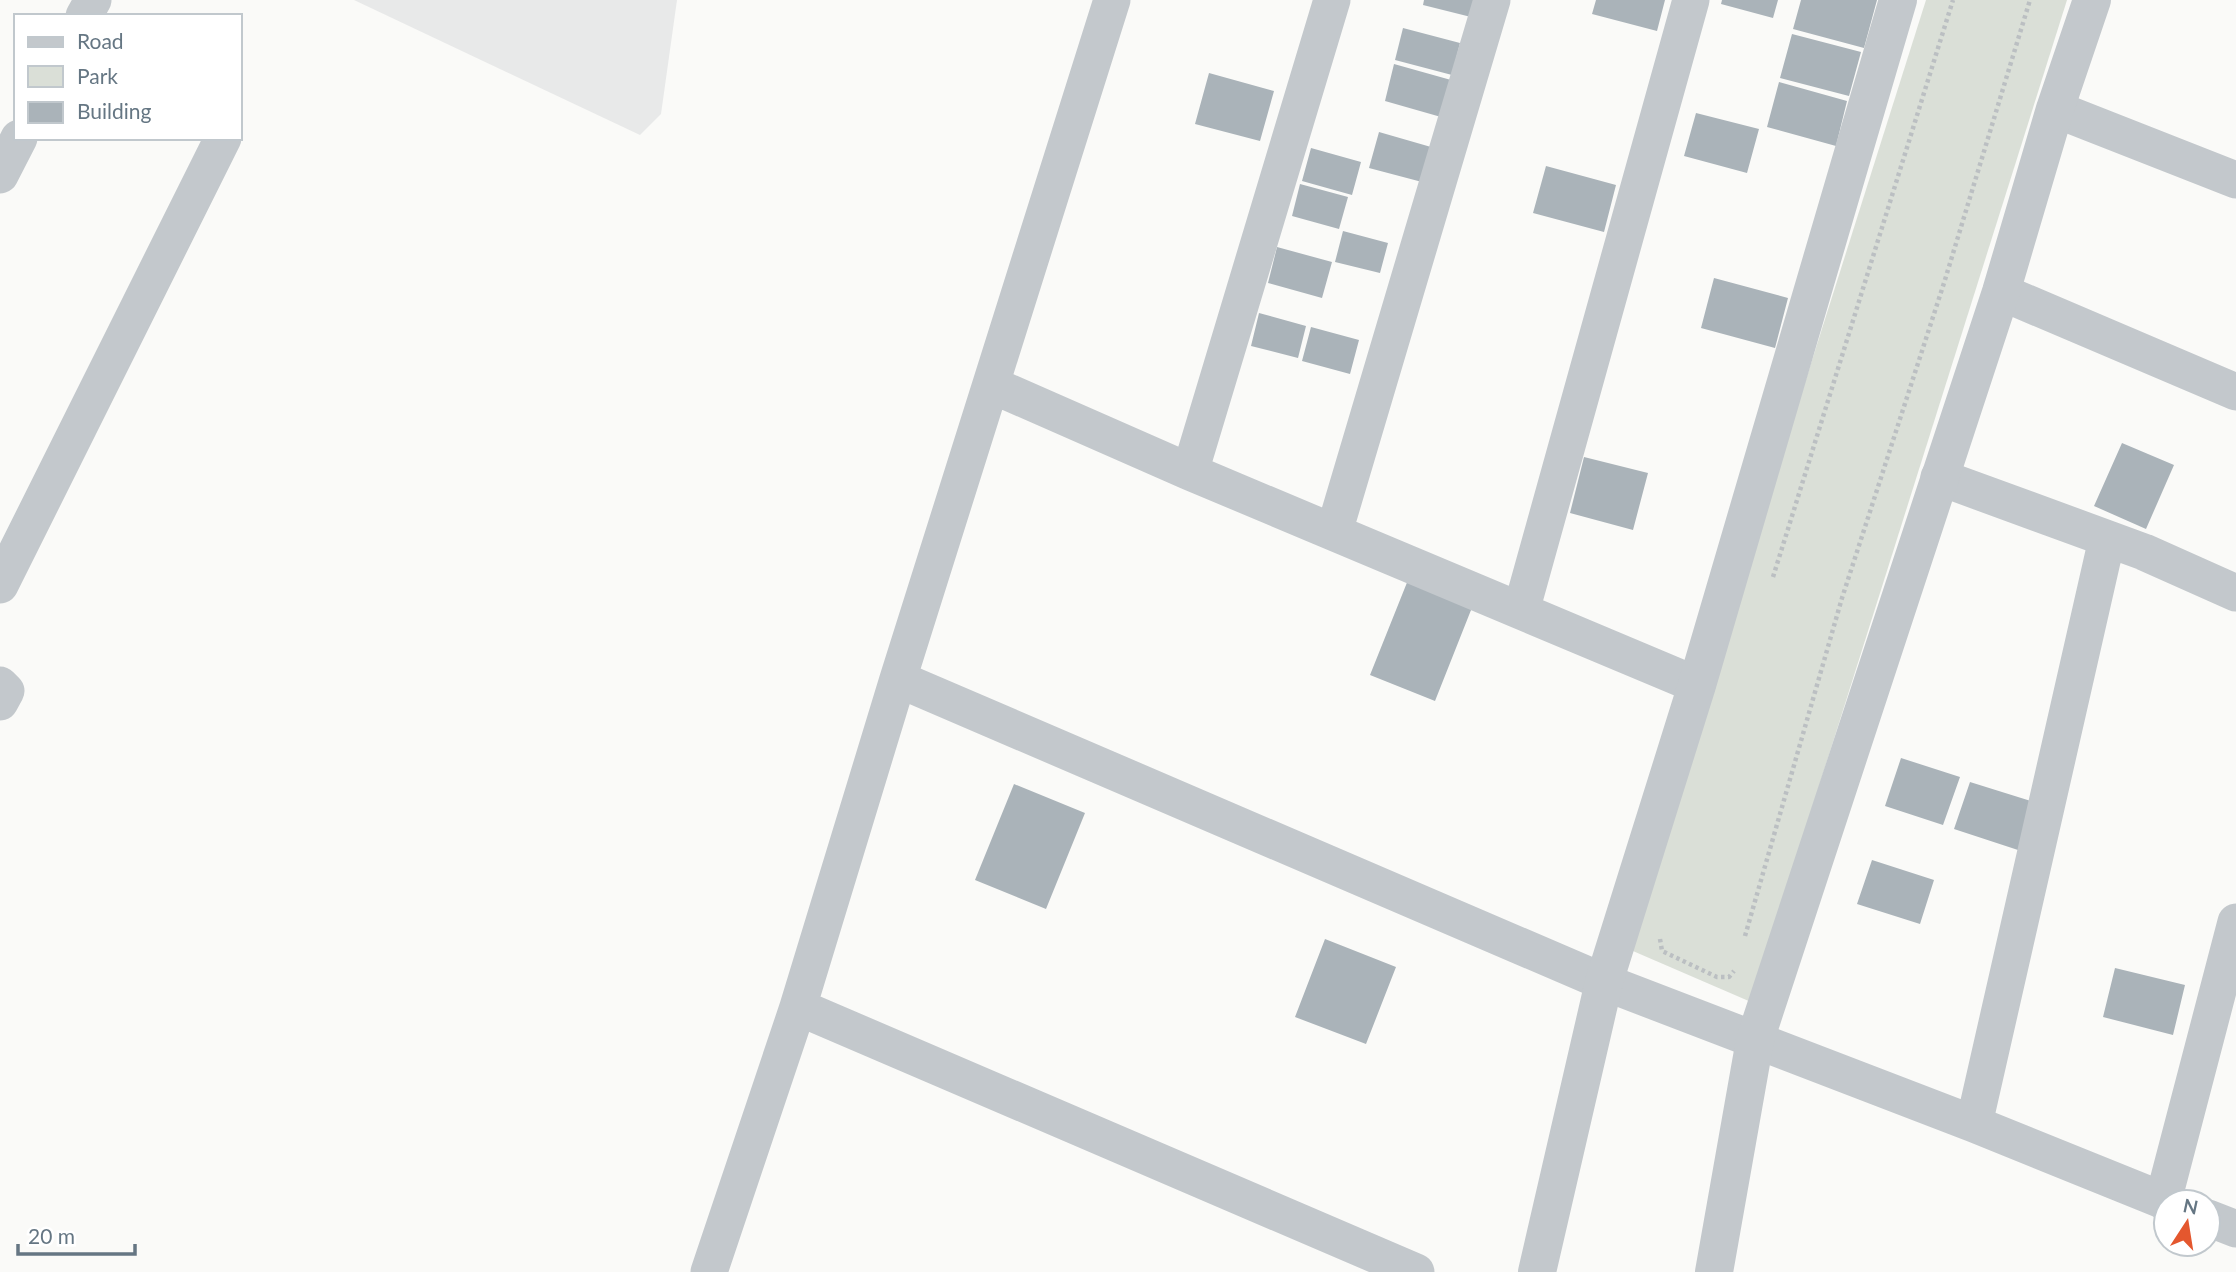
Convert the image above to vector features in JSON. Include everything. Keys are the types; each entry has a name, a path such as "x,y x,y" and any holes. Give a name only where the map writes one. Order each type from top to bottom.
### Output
{"street":[{"path":"709,1272 799,1007 898,679 1112,0"},
{"path":"1190,471 1332,0"},
{"path":"1334,532 1492,0"},
{"path":"1521,611 1691,0"},
{"path":"1536,1272 1604,982 1697,685 1898,0"},
{"path":"1714,1272 1755,1040 2001,292 2055,109 2092,0"},
{"path":"2055,109 2236,180"},
{"path":"0,176 18,140"},
{"path":"0,585 222,140"},
{"path":"2001,292 2236,392"},
{"path":"992,385 1697,685"},
{"path":"1939,477 2144,552 2236,593"},
{"path":"1973,1124 2107,539"},
{"path":"898,679 1604,982 2152,1196"},
{"path":"0,685 6,691 0,702"},
{"path":"2168,1188 2236,922"},
{"path":"799,1007 1416,1272"}],"path":[{"path":"1771,584 1953,0"},
{"path":"1742,943 1842,597 1944,283 2030,0"},
{"path":"1660,936 1662,951 1717,977 1729,977 1735,970"}],"shaded area":[{"path":"354,0 677,0 661,114 640,135"}],"green space":[{"path":"1926,0 2067,0 1751,1002 1626,948"}],"building":[{"path":"1424,0 1479,0 1475,18 1423,5"},
{"path":"1596,0 1665,0 1657,31 1592,14"},
{"path":"1722,0 1778,0 1773,18 1721,4"},
{"path":"1801,0 1877,0 1864,48 1793,29"},
{"path":"1403,28 1460,43 1452,75 1395,60"},
{"path":"1792,34 1861,52 1849,96 1780,78"},
{"path":"1394,64 1451,80 1441,117 1385,101"},
{"path":"1209,73 1274,91 1260,141 1195,124"},
{"path":"1779,82 1847,101 1836,146 1767,127"},
{"path":"1696,113 1759,129 1747,173 1684,156"},
{"path":"1379,132 1431,147 1422,182 1369,168"},
{"path":"1311,148 1361,162 1352,195 1302,181"},
{"path":"1546,166 1616,185 1604,232 1533,213"},
{"path":"1300,184 1348,197 1339,229 1292,216"},
{"path":"1343,231 1388,243 1380,273 1335,262"},
{"path":"1277,247 1332,262 1322,298 1268,283"},
{"path":"1714,278 1788,298 1775,348 1701,328"},
{"path":"1259,313 1306,326 1298,358 1251,346"},
{"path":"1311,327 1359,340 1350,374 1302,361"},
{"path":"2122,443 2174,465 2146,529 2094,506"},
{"path":"1584,457 1648,473 1633,530 1570,513"},
{"path":"1408,580 1473,605 1435,701 1370,675"},
{"path":"1901,758 1960,777 1943,825 1885,806"},
{"path":"1970,782 2034,802 2018,850 1954,829"},
{"path":"1014,784 1085,813 1046,909 975,880"},
{"path":"1872,860 1934,880 1920,924 1857,904"},
{"path":"1325,939 1396,967 1366,1044 1295,1017"},
{"path":"2115,968 2185,985 2173,1035 2103,1017"}]}
